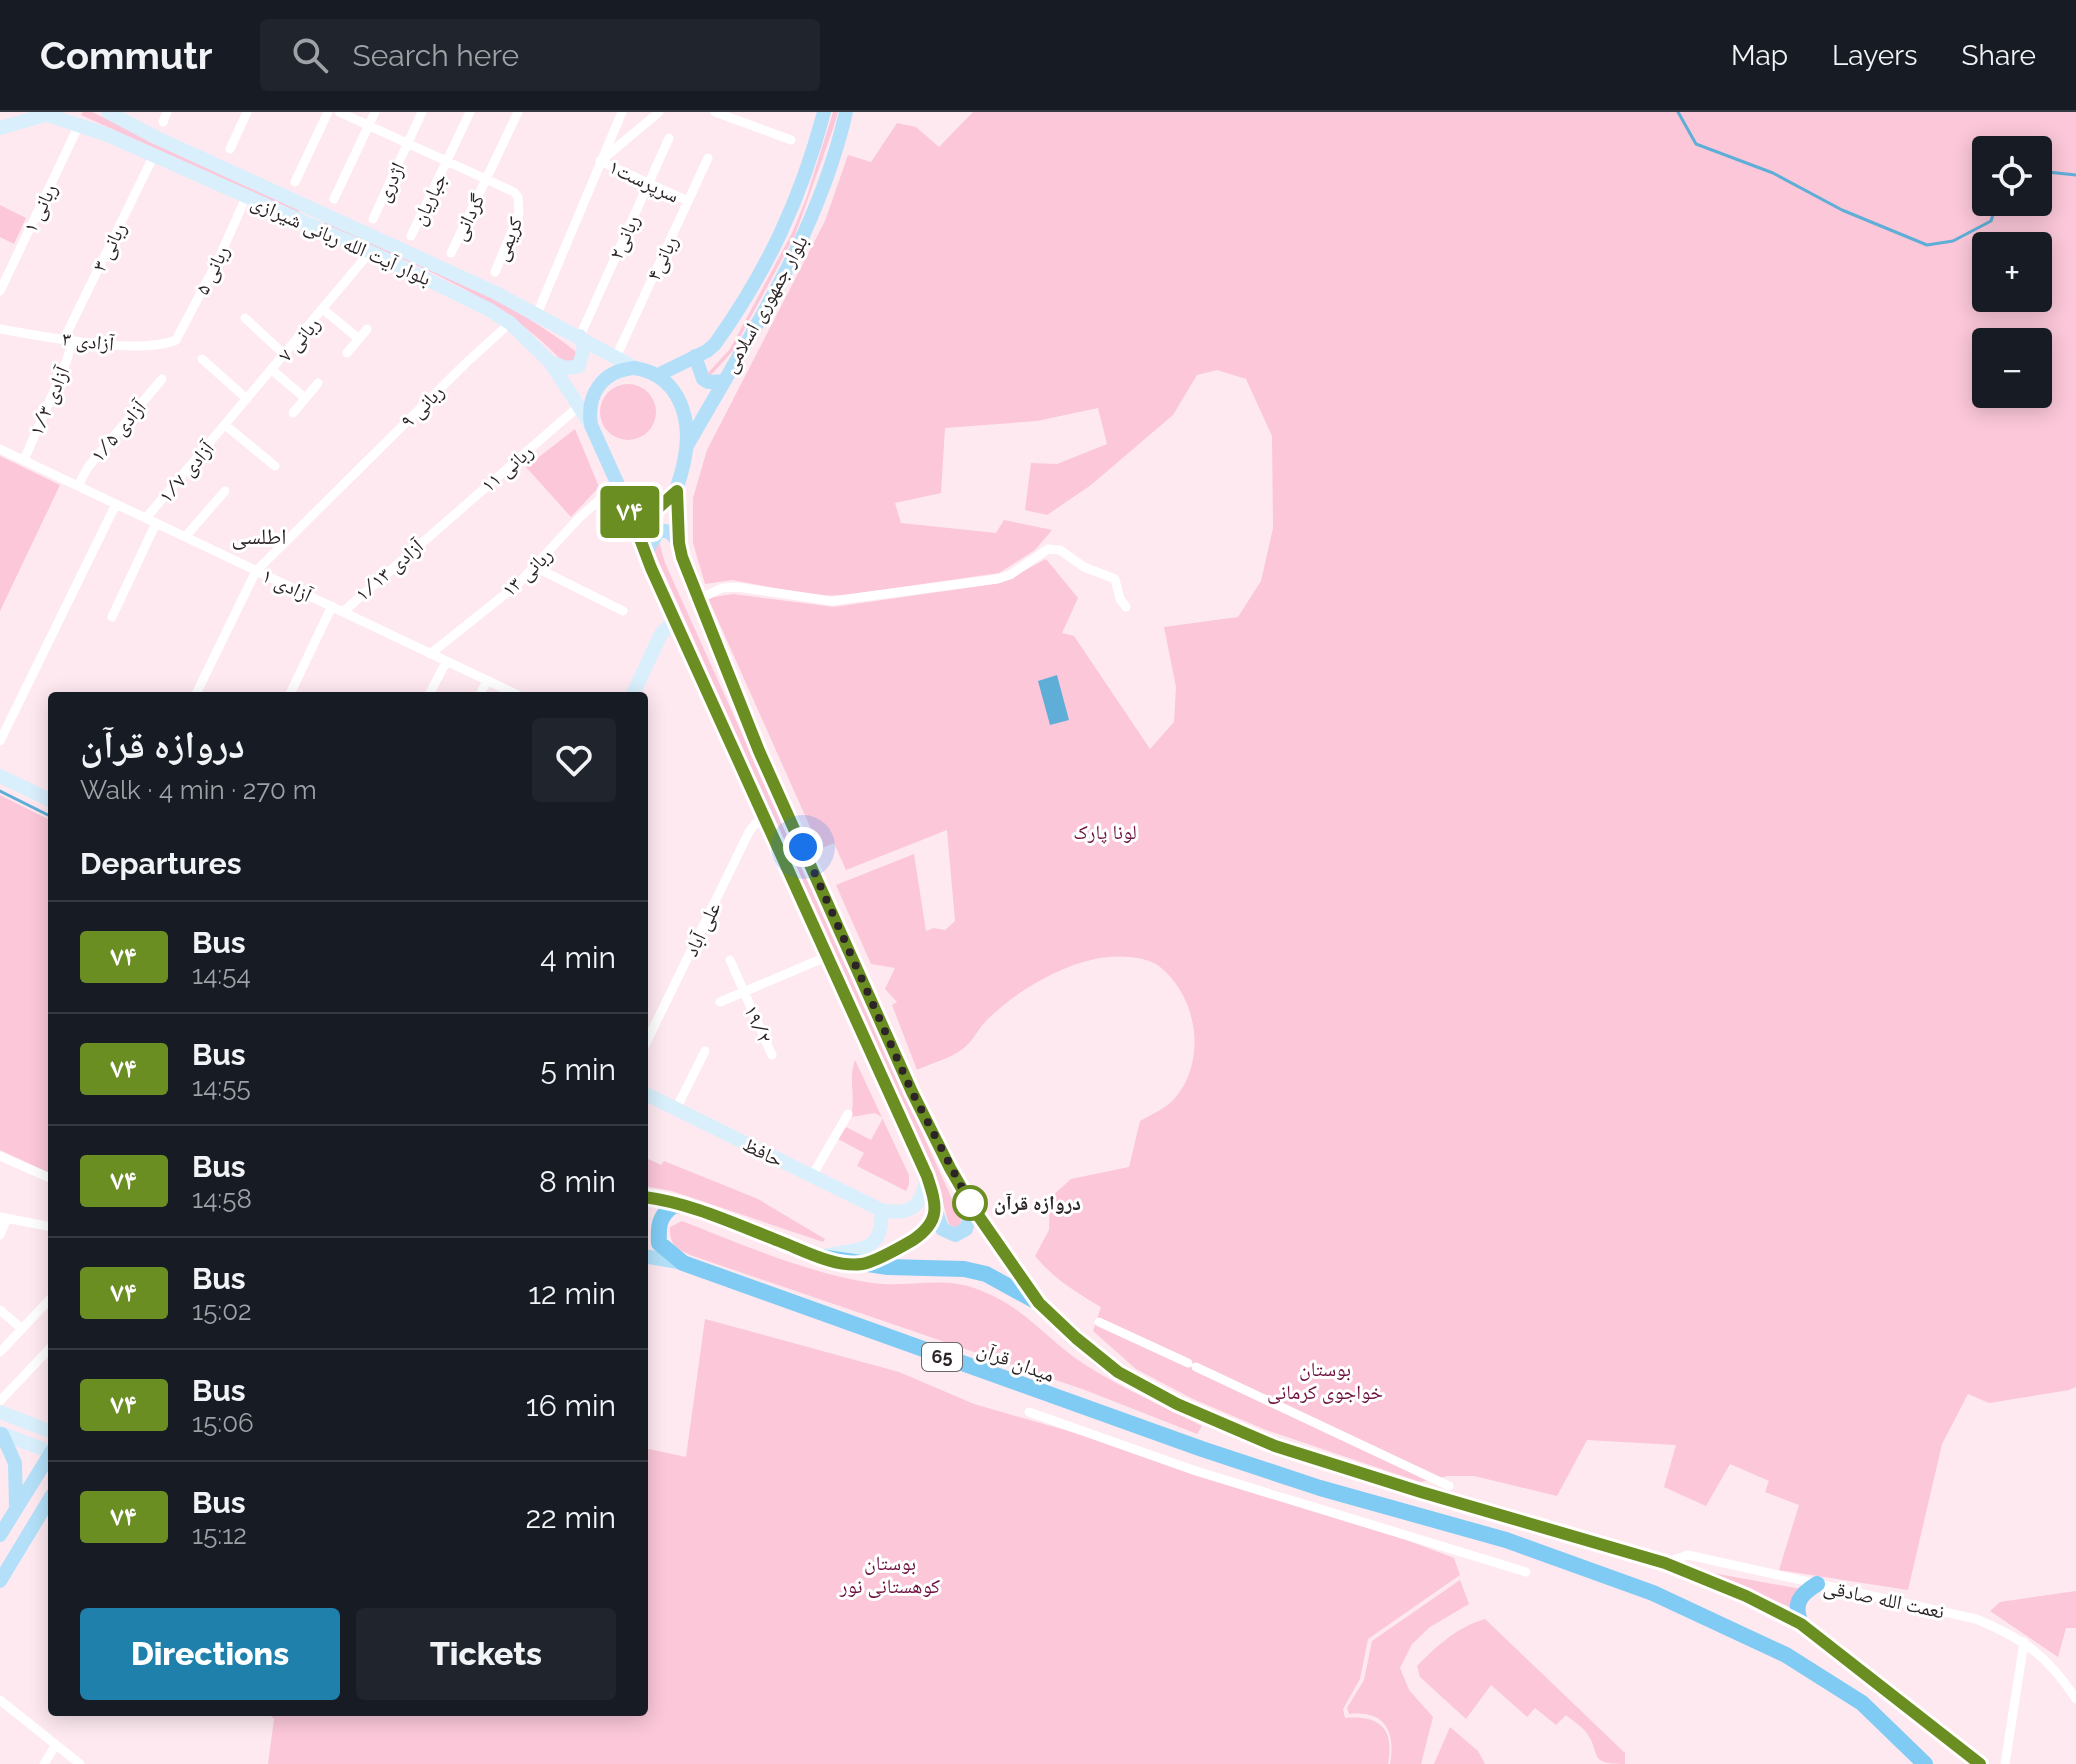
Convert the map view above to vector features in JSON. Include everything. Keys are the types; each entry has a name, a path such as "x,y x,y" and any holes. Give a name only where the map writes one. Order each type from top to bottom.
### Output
{"highway":[{"name":"65","path":"683,1263 659,1243 658,1227 662,1214 674,1205 692,1207"},
{"path":"692,1207 820,1257 888,1267 976,1270 997,1278 1039,1303 1118,1372 1177,1404 1275,1446 1665,1563 1746,1596 1801,1624 1980,1764"},
{"name":"میدان قرآن","path":"683,1263 1202,1449 1320,1488 1506,1540 1653,1593 1786,1655 1862,1703 1925,1764"},
{"path":"1801,1624 1796,1608 1798,1599 1817,1584"}],"main road":[{"name":"بلوار آیت الله ربانی شیرازی","path":"108,112 155,137 314,208 537,314 635,368"},
{"name":"بلوار جمهوری اسلامی","path":"658,375 715,344 766,265 805,179 824,112"},
{"name":"بلوار جمهوری اسلامی","path":"688,445 792,263 825,180 846,112"},
{"name":"بلوار آیت الله ربانی شیرازی","path":"52,114 154,155 465,297 510,323 550,362 591,425"},
{"path":"0,128 52,114"},
{"path":"306,223 314,208"},
{"path":"550,362 567,368 579,366 584,348 580,336"},
{"path":"695,356 703,379 708,382 724,381"},
{"path":"973,1208 966,1229 955,1235 942,1229 927,1176 645,553 591,425 590,404 598,385 615,372 635,368 658,375 682,403 688,445 677,491 679,543 759,751 912,1092 973,1208 1039,1303"},
{"path":"628,507 657,509 677,491"},
{"path":"645,553 659,530 670,532 679,543"},
{"path":"634,692 661,634 675,620"},
{"path":"0,776 48,799"},
{"name":"حافظ","path":"648,1096 881,1210"},
{"path":"820,1257 872,1244 882,1231 881,1210 897,1213 914,1207 925,1191 927,1176"},
{"path":"648,1198 692,1207"},
{"path":"862,1264 917,1237 930,1226 936,1211"},
{"name":"65","path":"648,1257 683,1263"},
{"path":"0,1412 48,1430"},
{"path":"1,1433 48,1450"},
{"path":"1,1433 15,1463 8,1518"},
{"path":"0,1535 48,1457"},
{"path":"0,1581 48,1502"}],"street":[{"path":"230,149 247,112"},
{"path":"295,182 328,112"},
{"path":"339,112 486,180"},
{"path":"334,199 375,112"},
{"name":"اژدری","path":"373,219 422,112"},
{"name":"جباریان","path":"411,236 470,112"},
{"name":"گردانی","path":"451,253 518,112"},
{"path":"537,314 622,112"},
{"path":"600,161 659,112"},
{"path":"715,112 791,140"},
{"name":"ربانی ۱","path":"0,291 79,125"},
{"name":"ربانی۲","path":"580,336 669,138"},
{"name":"ربانی ۳","path":"68,340 154,155"},
{"name":"ربانی۴","path":"616,357 708,158"},
{"name":"سرپرست۱","path":"600,161 688,201"},
{"name":"کریمی","path":"486,180 514,192 521,206 495,272"},
{"name":"ربانی ۵","path":"176,340 219,258 246,197"},
{"name":"ربانی ۷","path":"225,425 370,252"},
{"path":"324,310 359,339"},
{"path":"245,318 285,355"},
{"name":"ربانی ۹","path":"256,571 510,323"},
{"name":"۳ آزادی","path":"0,329 110,345 176,340"},
{"path":"347,353 367,329"},
{"name":"آزادی ۱/۳","path":"24,460 66,363 68,340"},
{"path":"202,359 247,399"},
{"path":"272,370 305,398"},
{"name":"آزادی ۱/۵","path":"78,486 88,467 162,379"},
{"path":"293,413 318,383"},
{"name":"ربانی ۱۱","path":"435,530 579,406"},
{"path":"225,425 275,466"},
{"name":"آزادی ۱/۷","path":"112,617 151,521 225,425"},
{"name":"آزادی ۱","path":"0,449 511,692"},
{"name":"ربانی ۱۳","path":"430,654 518,584 579,518 617,484"},
{"path":"185,537 225,491"},
{"path":"0,741 116,504"},
{"name":"آزادی ۱/۱۳","path":"344,611 435,530"},
{"path":"699,599 722,588 737,587 832,601 997,579 1010,575 1048,549 1060,550 1084,567 1115,579 1120,599 1126,607"},
{"path":"535,567 623,611"},
{"path":"197,692 256,571"},
{"path":"291,692 332,606"},
{"path":"431,692 446,662"},
{"path":"481,692 487,681"},
{"name":"علی آباد","path":"648,1039 749,832 755,824 767,818"},
{"path":"720,1002 828,956"},
{"name":"۱۹/۲","path":"730,960 772,1055"},
{"path":"676,1109 705,1051"},
{"path":"812,1176 848,1114"},
{"path":"0,1156 48,1177"},
{"path":"0,1235 3,1218 48,1226"},
{"path":"0,1352 48,1301"},
{"path":"0,1310 22,1329"},
{"path":"1099,1322 1449,1486"},
{"path":"0,1401 48,1350"},
{"path":"1029,1412 1196,1471 1526,1572"},
{"name":"نعمت الله صادقی","path":"1665,1563 1688,1555 1976,1619 2015,1635 2024,1642 2072,1686 2076,1699"},
{"path":"2005,1764 2024,1642"},
{"path":"0,1700 80,1764"},
{"path":"44,1764 55,1746"}],"green space":[{"path":"92,112 300,210 298,213 81,115"},
{"path":"833,112 838,112 834,126 795,235 732,352 709,377 706,375 730,349 792,233"},
{"path":"973,112 2076,112 2076,1387 1989,1403 1968,1394 1942,1444 1908,1590 1779,1570 1799,1505 1765,1492 1769,1481 1730,1464 1706,1506 1664,1487 1676,1445 1587,1440 1557,1496 1474,1476 1448,1476 1420,1482 1266,1430 1193,1399 1136,1369 1093,1331 1101,1307 1058,1278 1035,1256 1049,1230 1050,1198 1071,1179 1129,1167 1140,1121 1172,1102 1185,1083 1192,1066 1194,1030 1183,995 1160,967 1146,960 1111,957 1080,963 1050,975 1021,992 985,1022 965,1047 917,1070 892,1005 897,1002 885,989 895,968 871,964 836,885 914,854 926,931 934,928 945,930 955,921 947,830 846,870 834,843 820,849 708,598 733,594 834,607 1001,583 1046,559 1078,598 1062,633 1074,636 1150,749 1174,722 1176,687 1164,627 1238,617 1261,581 1273,528 1272,436 1246,379 1217,370 1197,375 1173,415 1091,485 1047,515 1025,510 1031,463 1057,464 1107,444 1098,408 1037,421 945,428 941,493 895,503 901,523 996,533 1004,520 1052,530 1035,550 999,573 846,595 817,596 732,580 705,584 693,543 693,498 707,450 825,221 848,155 871,162 897,123 916,127 939,147"},
{"path":"0,205 26,218 14,244 0,237"},
{"path":"326,222 490,297 552,334 580,355 579,361 562,361 537,337 480,298 418,266 322,224"},
{"path":"628,384 648,392 656,412 648,432 628,440 608,432 600,412 608,392"},
{"path":"575,429 599,487 571,517 526,467"},
{"path":"0,456 60,485 0,611"},
{"path":"635,483 643,484 665,563 961,1219 960,1227 949,1225 938,1184 655,553 631,495 630,490"},
{"path":"0,795 48,819 48,1172 0,1150"},
{"path":"855,1060 882,1117 875,1113 851,1117"},
{"path":"883,1119 909,1175 906,1191 857,1166 864,1153 838,1139 846,1127 871,1140"},
{"path":"648,1159 661,1165 664,1161 758,1199 825,1239 823,1242 672,1191 648,1187"},
{"path":"682,1221 776,1257 847,1278 885,1284 949,1283 974,1288 1007,1303 1098,1373 1202,1426 1197,1434 1085,1390 693,1256 678,1248 671,1238 670,1227"},
{"name":"بوستان کوهستانی نور","path":"705,1319 899,1372 974,1404 1280,1492 1454,1558 1460,1575 1368,1639 1360,1679 1343,1709 1345,1718 1367,1719 1382,1726 1389,1741 1388,1764 268,1764 274,1719 271,1716 648,1716 648,1449 686,1457"},
{"path":"1707,1572 1801,1589 1792,1608"},
{"path":"1460,1580 1469,1604 1430,1627 1412,1644 1400,1668 1409,1690 1433,1717 1421,1764 1390,1764 1391,1742 1385,1725 1371,1715 1349,1714 1347,1708 1364,1680 1372,1641"},
{"path":"2076,1591 2076,1628 2066,1628 2058,1657 1990,1611 2000,1602"},
{"path":"1485,1619 1625,1753 1625,1764 1600,1759 1586,1732 1566,1715 1556,1725 1535,1708 1527,1717 1491,1685 1466,1719 1420,1677 1417,1666 1432,1651 1456,1632"},
{"path":"1450,1727 1478,1751 1485,1764 1434,1764"}],"water":[{"path":"1057,675 1069,720 1050,725 1038,681"}],"waterway":[{"path":"1678,112 1696,144 1773,173 1842,210 1927,245 1953,241 1991,221 1993,216"},
{"path":"2052,172 2076,175"},
{"path":"0,791 48,815"}],"bus line":[{"name":"۷۴","path":"648,1197 692,1207 820,1257 862,1264 917,1237 930,1226 936,1211 927,1176 651,568 628,507 657,509 677,491 682,557 759,751 912,1092 950,1168 973,1208 1039,1303 1118,1372 1177,1404 1275,1446 1665,1563 1746,1596 1801,1624 1980,1764"}],"place":[{"name":"دروازه قرآن","path":"970,1203"}],"district":[{"name":"اطلسی","path":"259,536"}],"route":[{"path":"803,847 912,1092 970,1203"}],"park label":[{"name":"لونا پارک","path":"1105,832"},
{"name":"بوستان خواجوی کرمانی","path":"1325,1380"}]}
